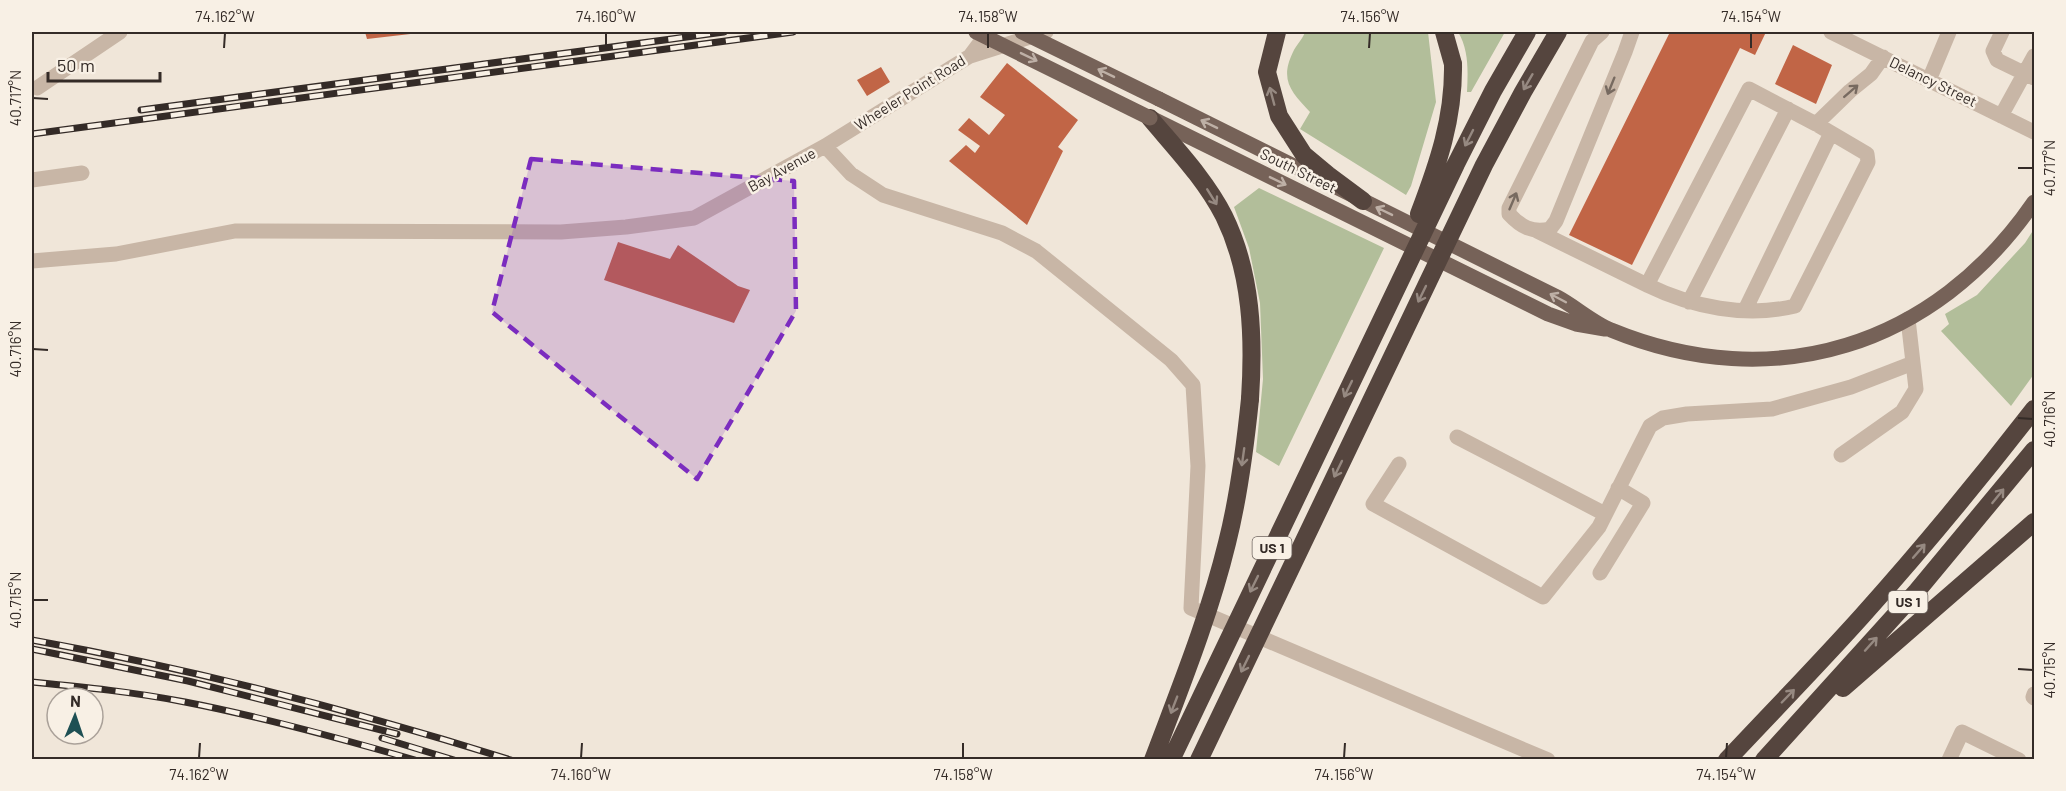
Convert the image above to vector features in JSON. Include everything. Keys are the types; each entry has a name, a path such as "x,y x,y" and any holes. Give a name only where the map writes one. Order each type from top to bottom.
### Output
{"highway":[{"path":"1277,32 1267,72 1279,116 1304,155 1363,201"},
{"path":"1373,336 1435,174 1447,136 1453,100 1453,64 1444,32"},
{"name":"US 1","path":"1170,759 1456,164 1527,32"},
{"path":"1199,759 1484,165 1558,32"},
{"path":"1150,118 1204,184 1232,234 1248,295 1251,339 1250,399 1241,473 1227,544 1207,614 1153,759"},
{"path":"1727,759 1825,656 1914,557 2034,409"},
{"name":"US 1","path":"1769,754 1924,583 2034,450"},
{"path":"1769,754 2034,522"}],"main road":[{"name":"South Street","path":"976,32 1548,314 1576,324 1608,329 1675,351 1733,360 1787,358 1840,347 1866,338 1908,319 1938,301 1980,267 2017,227 2034,202"},
{"name":"South Street","path":"1022,32 1557,297 1608,329"}],"street":[{"path":"37,88 120,32"},
{"name":"Wheeler Point Road","path":"825,146 970,56 988,32"},
{"path":"970,56 1046,32"},
{"path":"1602,32 1592,41 1509,208 1509,214 1523,227 1535,230 1647,285 1704,307 1745,310 1795,306 1868,162 1867,154 1749,89 1647,285"},
{"path":"1535,230 1550,229 1556,221 1632,32"},
{"name":"Delancy Street","path":"1831,32 2034,132"},
{"path":"1929,80 1949,32"},
{"path":"2002,32 1993,51 1997,60 2030,76"},
{"path":"2001,116 2030,76 2034,56"},
{"path":"1816,124 1871,74 1883,57"},
{"path":"1689,302 1788,109"},
{"path":"1745,310 1831,133"},
{"name":"Bay Avenue","path":"32,261 116,254 236,231 561,231 694,218 825,146 851,174 883,195 1002,233 1036,251 1171,360 1193,385 1198,466 1191,608 1548,759"},
{"path":"32,180 82,173"},
{"path":"1841,455 1902,412 1916,389 1908,319"},
{"path":"1399,464 1373,504 1543,597 1599,527 1650,426 1663,418 1687,414 1772,409 1851,387 1913,363"},
{"path":"1457,437 1605,514"},
{"path":"1600,573 1643,503 1618,488"},
{"path":"1949,759 1962,732 2019,759"}],"highlighted area":[{"path":"531,159 794,181 796,311 697,479 492,312"}],"green space":[{"path":"1305,32 1428,32 1436,102 1411,186 1406,195 1300,129 1310,112 1293,92 1287,78 1287,71 1293,52"},
{"path":"1458,32 1505,32 1471,92 1467,92 1466,53"},
{"path":"1259,188 1384,248 1279,466 1256,452 1263,379 1260,303 1249,248 1234,207"},
{"path":"2034,229 2034,374 2011,406 1941,331 1949,324 1945,314 1977,295 2025,243"}],"building":[{"path":"365,32 419,32 419,33 367,39"},
{"path":"1670,32 1766,32 1755,55 1740,48 1632,265 1569,235"},
{"path":"1793,45 1832,65 1816,104 1775,84"},
{"path":"1007,63 1078,120 1058,147 1063,151 1027,225 949,161 966,145 975,153 980,146 958,130 969,118 989,135 1005,115 980,97"},
{"path":"881,67 890,82 867,96 857,80"},
{"path":"618,242 670,259 678,245 738,286 750,290 734,323 604,280"}],"railway":[{"path":"141,110 724,32"},
{"path":"32,134 793,32"},
{"path":"32,640 93,651 273,692 511,760"},
{"path":"32,649 188,681 397,734"},
{"path":"32,682 166,698 301,728 415,760"},
{"path":"382,738 454,760"}]}
